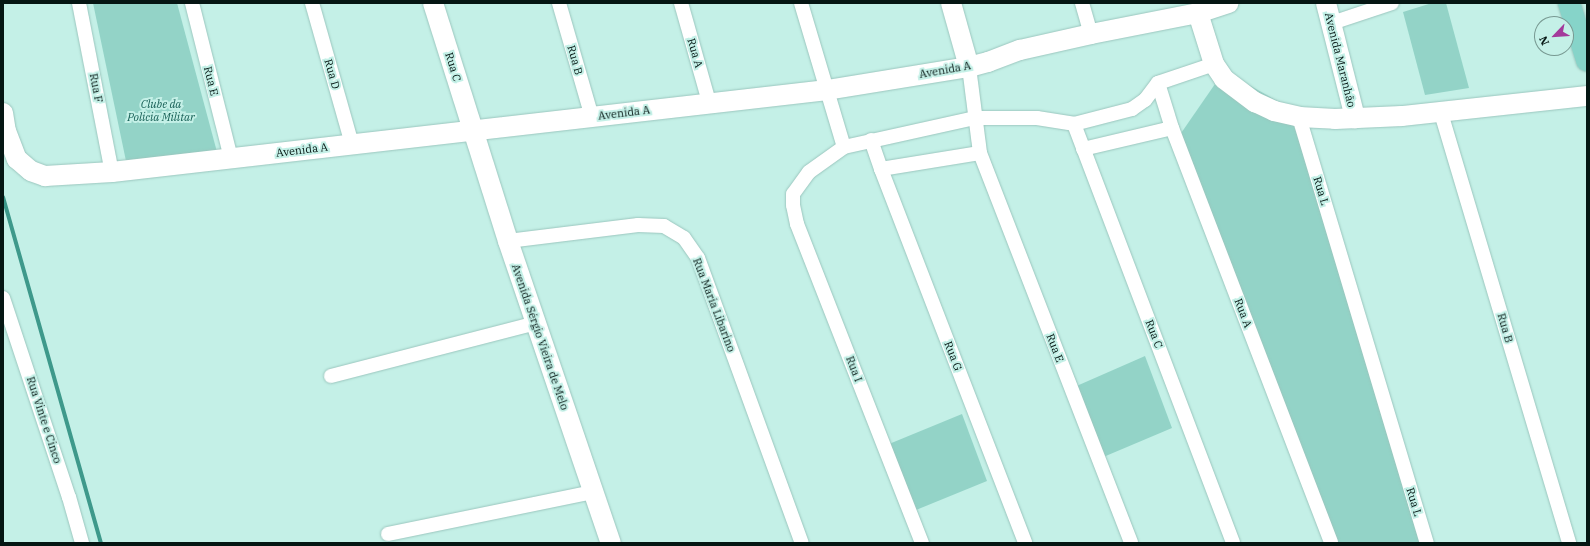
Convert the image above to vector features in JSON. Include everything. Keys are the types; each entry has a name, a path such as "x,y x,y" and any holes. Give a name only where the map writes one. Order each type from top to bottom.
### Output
{"main road":[{"path":"1569,3 1587,60"}],"street":[{"name":"Rua F","path":"79,3 112,172"},
{"name":"Rua E","path":"192,3 231,158"},
{"name":"Rua D","path":"312,3 352,144"},
{"name":"Rua C","path":"434,3 472,130"},
{"name":"Rua B","path":"559,3 592,117"},
{"name":"Rua A","path":"682,3 709,102"},
{"path":"801,3 844,147 975,118 1037,118 1074,124 1119,114 1132,109 1145,100 1158,83 1219,72"},
{"path":"951,3 969,67"},
{"path":"1082,3 1091,34"},
{"name":"Avenida A","path":"3,114 6,131 17,159 31,171 45,176 112,172 592,117 709,102 827,90 969,67 988,62 1020,50 1197,8 1228,3"},
{"name":"Avenida Maranhão","path":"1326,3 1355,118"},
{"path":"1332,23 1392,3"},
{"path":"1197,8 1219,72 1255,102 1274,111 1299,117 1335,119 1441,113 1587,96"},
{"name":"Rua E","path":"969,67 980,154 1131,543"},
{"name":"Rua A","path":"1158,83 1172,128 1331,543"},
{"name":"Rua B","path":"1441,113 1569,543"},
{"name":"Rua L","path":"1299,117 1427,543"},
{"name":"Rua C","path":"1074,124 1234,543"},
{"path":"1083,149 1172,128"},
{"name":"Avenida Sérgio Vieira de Melo","path":"472,130 508,241 611,543"},
{"name":"Rua G","path":"871,140 1025,543"},
{"name":"Rua I","path":"844,147 809,172 793,194 793,205 797,224 922,543"},
{"path":"881,169 980,154"},
{"name":"Rua Maria Libarino","path":"508,241 638,225 664,226 684,238 698,258 802,543"},
{"name":"Rua Vinte e Cinco","path":"3,298 69,497 82,543"},
{"path":"331,376 536,323"},
{"path":"388,534 593,492"}],"green space":[{"name":"Clube da Policia Militar","path":"93,3 177,3 217,152 126,161"},
{"path":"1432,3 1446,3 1469,88 1425,95 1403,12"},
{"path":"1224,71 1288,107 1398,449 1421,543 1338,543 1177,139"},
{"path":"1145,356 1172,428 1101,458 1072,388"},
{"path":"962,414 987,481 916,510 889,444"}],"waterway":[{"path":"3,197 101,543"}]}
